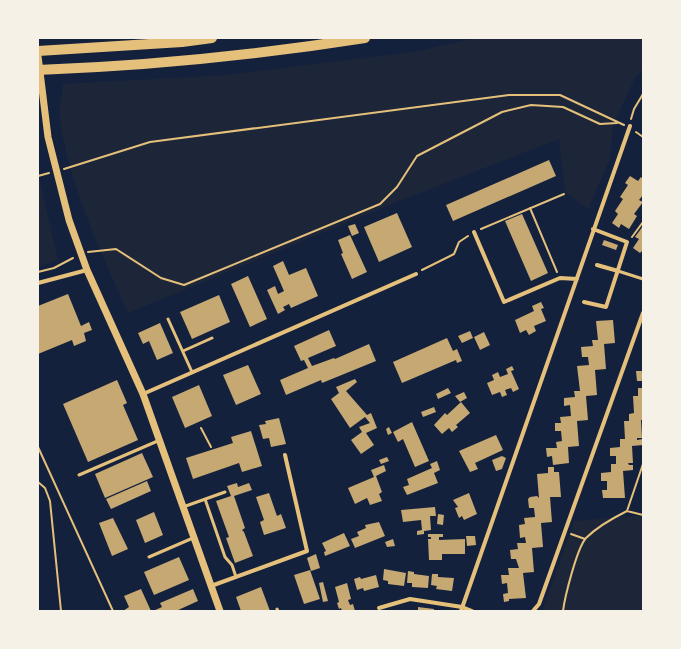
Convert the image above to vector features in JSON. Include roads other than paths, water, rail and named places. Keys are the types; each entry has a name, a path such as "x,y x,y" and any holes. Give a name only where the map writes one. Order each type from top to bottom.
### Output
{"main road":[{"path":"38,51 182,42 212,38"},
{"path":"39,70 158,62 302,48 365,38"}],"street":[{"path":"38,56 48,137 55,172 69,220 87,270 143,394 220,611"},
{"path":"462,609 630,126"},
{"path":"584,302 606,307 627,242 594,229"},
{"path":"474,232 504,302 560,278 577,279"},
{"path":"597,265 618,271"},
{"path":"38,283 87,270"},
{"path":"143,394 416,274"},
{"path":"533,611 539,604 643,313"},
{"path":"211,586 307,551 285,455"},
{"path":"379,608 410,598 472,611"}],"lane":[{"path":"618,271 643,280"},
{"path":"168,319 192,372"},
{"path":"183,351 212,338"},
{"path":"79,476 160,440"},
{"path":"183,506 225,492"},
{"path":"205,499 225,557 232,565 236,577"},
{"path":"149,557 194,538"}]}
